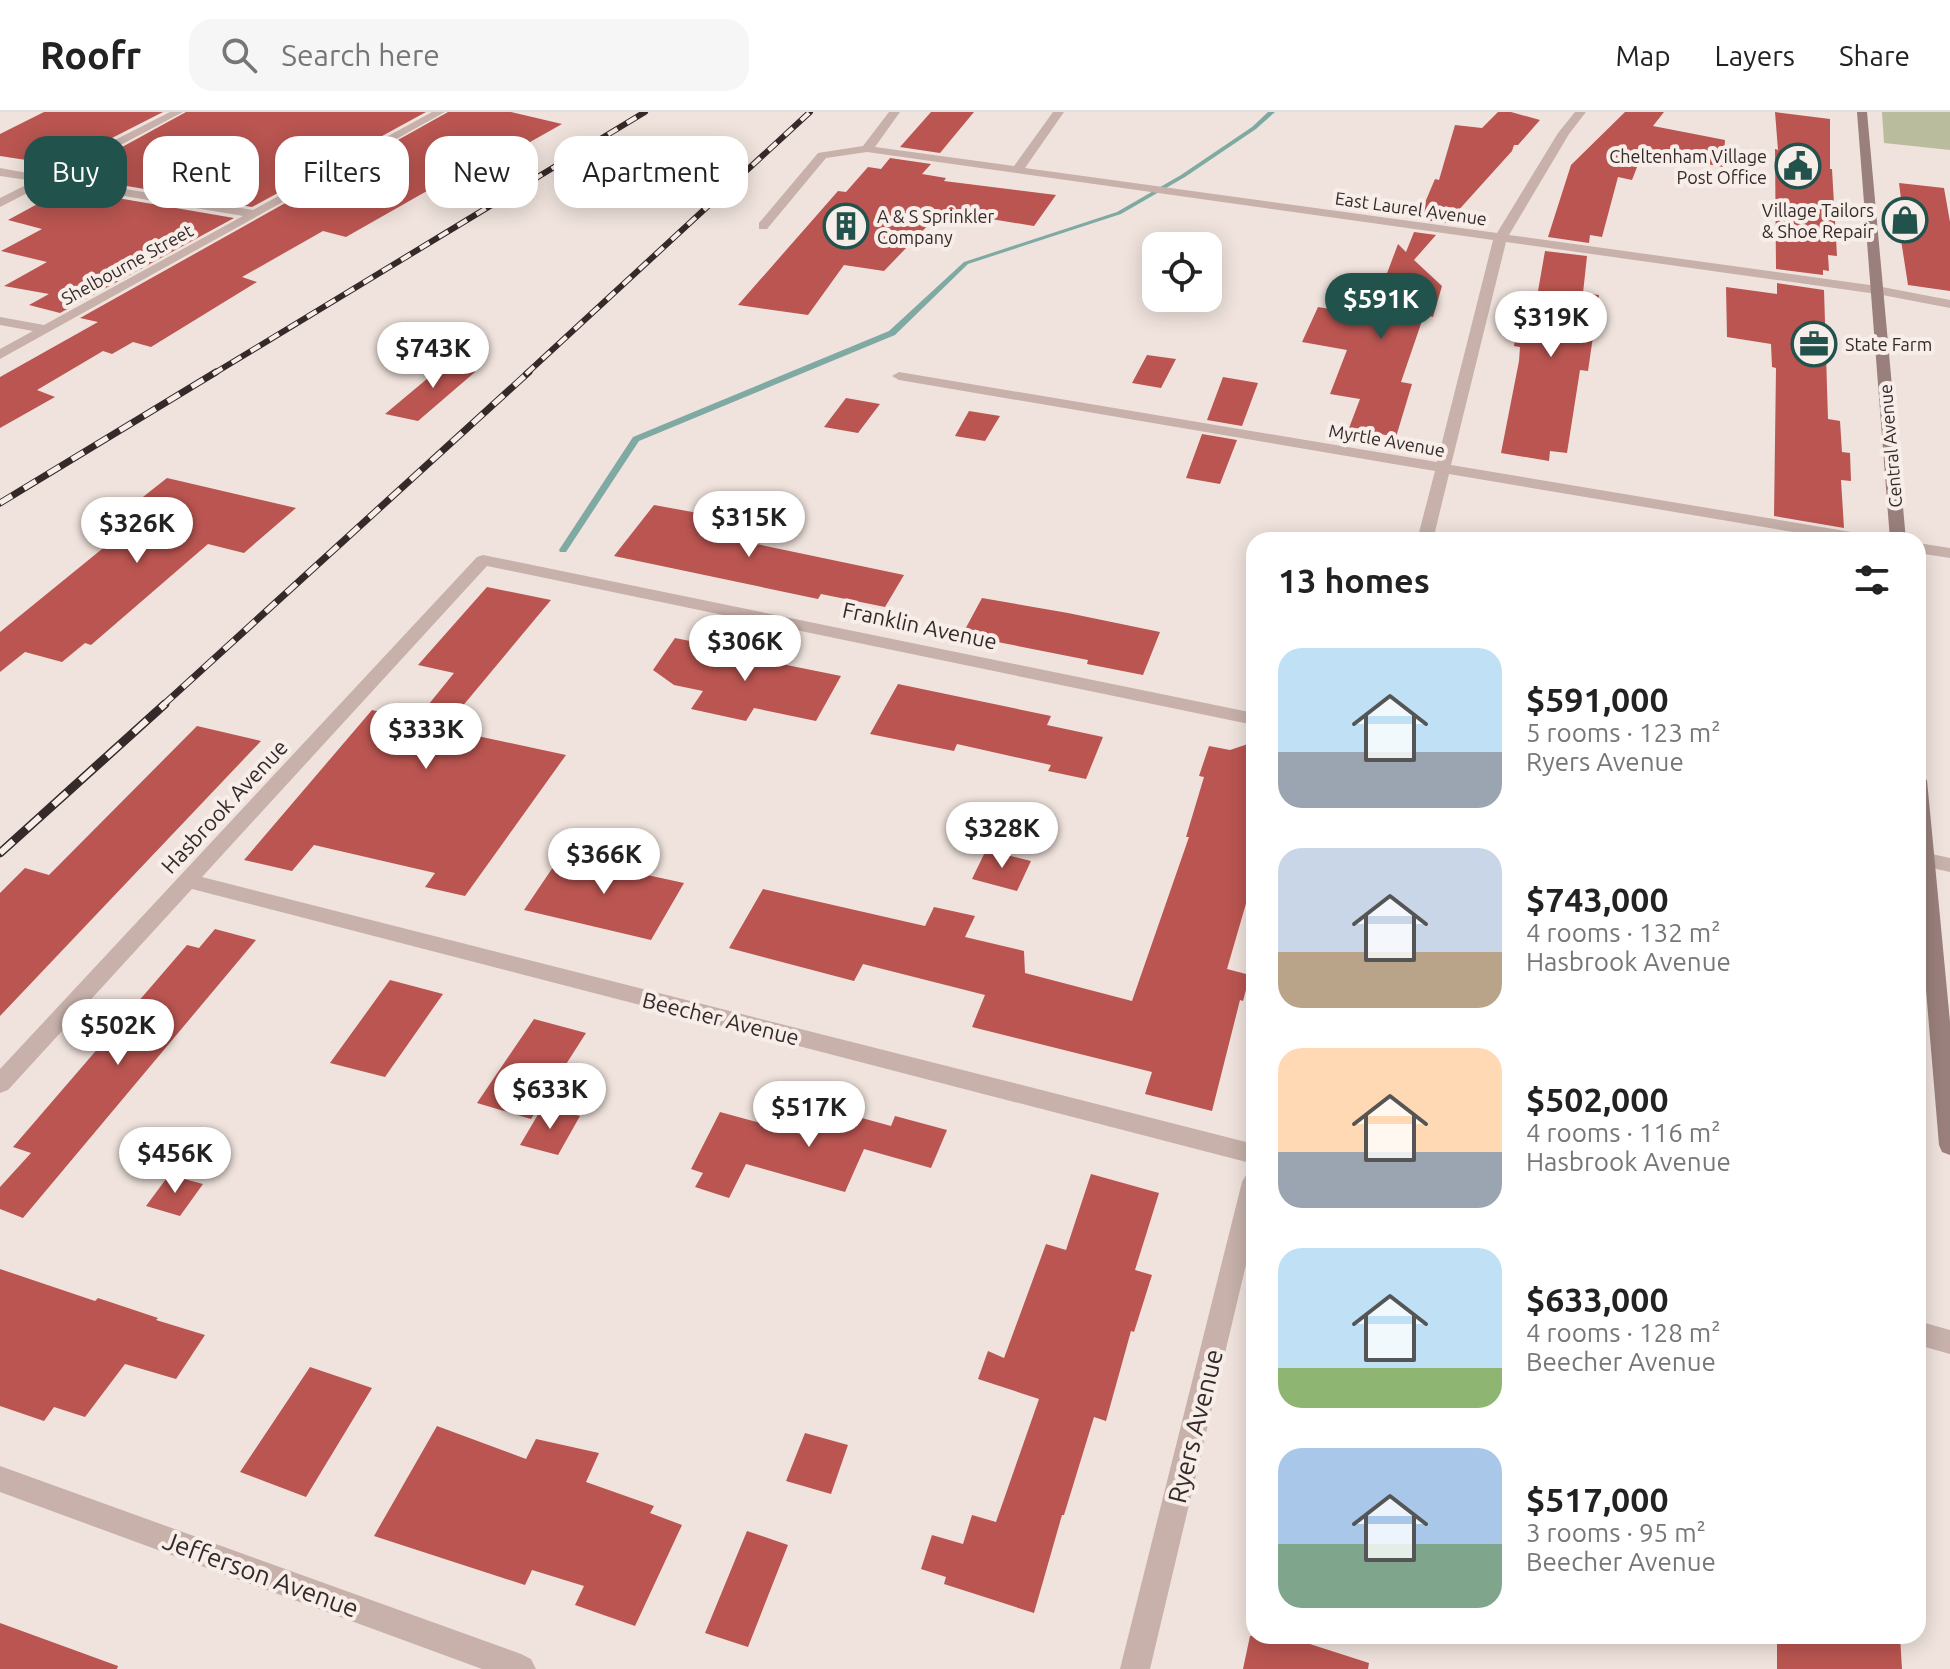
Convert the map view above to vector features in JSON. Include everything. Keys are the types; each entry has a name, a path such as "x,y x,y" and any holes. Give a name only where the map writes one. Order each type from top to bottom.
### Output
{"main road":[{"name":"Central Avenue","path":"1862,112 1897,532"},
{"path":"1926,908 1950,1145"}],"street":[{"path":"127,138 178,112"},
{"name":"Shelbourne Street","path":"0,355 440,112"},
{"path":"763,226 822,155 867,149 895,112"},
{"path":"1017,170 1059,112"},
{"path":"1427,532 1500,239 1564,133 1581,112"},
{"name":"East Laurel Avenue","path":"867,149 1877,290 1950,304"},
{"path":"0,172 24,176"},
{"path":"0,203 24,191"},
{"path":"127,192 255,214"},
{"path":"0,321 46,330"},
{"name":"Myrtle Avenue","path":"899,376 1820,532"},
{"path":"1926,549 1950,553"},
{"name":"Franklin Avenue","path":"483,560 1246,717"},
{"name":"Hasbrook Avenue","path":"0,1084 483,560"},
{"path":"1926,860 1950,865"},
{"name":"Beecher Avenue","path":"188,881 1246,1152"},
{"name":"Ryers Avenue","path":"1135,1669 1246,1215"},
{"path":"1926,1335 1950,1342"},
{"name":"Jefferson Avenue","path":"0,1479 521,1669"}],"green space":[{"path":"1882,112 1950,112 1950,150 1884,143"}],"building":[{"path":"44,112 163,112 116,136 24,136 24,160 0,156 0,134"},
{"path":"186,112 426,112 382,136 275,136 275,194 259,203 259,136 143,136 143,189 127,186 127,144"},
{"path":"448,112 511,112 562,124 538,138 425,136 425,192 409,201 409,136 405,136"},
{"path":"931,112 974,112 940,153 900,147"},
{"path":"1498,112 1511,112 1540,120 1518,145 1514,145 1447,223 1418,219 1435,179 1439,180 1455,125 1482,128"},
{"path":"1625,112 1664,112 1653,126 1725,140 1723,167 1658,155 1654,165 1639,162 1632,180 1618,177 1602,237 1590,235 1589,243 1548,237 1571,165"},
{"path":"1775,112 1830,119 1830,169 1837,256 1828,255 1829,271 1823,270 1823,275 1776,269 1775,149 1778,150"},
{"path":"890,158 931,164 922,174 946,178 944,181 1056,195 1034,226 985,218 980,226 933,220 884,271 844,265 808,315 738,305 838,191 846,192 868,167 881,169"},
{"path":"1899,183 1944,188 1950,222 1950,291 1908,285 1897,214 1903,215"},
{"path":"127,200 143,202 143,208 176,208 234,218 60,313 29,305 49,294 4,286 47,262 1,251 42,229 8,220 30,208 127,208"},
{"path":"277,208 397,208 346,237 323,231 242,277 257,282 151,347 133,342 112,354 103,351 37,390 55,397 0,428 0,377 98,322 80,318"},
{"path":"1414,232 1436,235 1414,260 1442,286 1433,317 1424,315 1401,382 1412,384 1396,437 1349,428 1360,399 1330,394 1347,350 1302,342 1318,307 1371,316 1398,244 1406,252"},
{"path":"1545,251 1587,256 1583,293 1599,295 1588,371 1580,370 1567,453 1550,451 1549,461 1501,453 1519,361 1520,347 1514,346 1520,312 1534,314"},
{"path":"1777,283 1824,290 1828,419 1840,421 1842,452 1850,453 1851,481 1841,480 1844,528 1774,516 1776,368 1772,367 1771,344 1727,337 1726,287 1777,294"},
{"path":"458,353 475,372 418,421 385,414"},
{"path":"1147,355 1176,359 1161,388 1132,383"},
{"path":"1223,377 1258,383 1242,426 1207,420"},
{"path":"846,398 880,404 858,433 824,427"},
{"path":"969,411 1000,416 985,441 955,436"},
{"path":"1202,434 1237,440 1220,484 1186,478"},
{"path":"167,478 296,508 244,553 208,544 91,645 85,643 62,662 25,652 0,672 0,632 129,527 110,523"},
{"path":"654,505 742,521 728,538 904,575 885,607 821,594 818,599 614,556"},
{"path":"487,587 551,600 456,714 466,716 454,731 566,755 465,896 425,887 435,873 314,845 292,871 244,860 372,710 416,720 454,673 418,665"},
{"path":"982,598 1160,632 1143,675 1087,664 1088,660 962,635"},
{"path":"675,638 710,645 708,649 841,676 816,721 754,708 746,721 691,709 703,691 674,685 653,670"},
{"path":"898,684 1051,716 1047,725 1103,737 1086,779 1048,771 1051,765 957,744 954,751 870,734"},
{"path":"197,726 261,741 0,1016 0,893 25,868 49,875"},
{"path":"1246,745 1246,904 1227,969 1246,974 1246,990 1243,1001 1240,1000 1212,1111 1145,1094 1152,1072 972,1027 985,995 863,964 854,981 729,948 763,889 925,926 934,907 975,916 965,937 1024,951 1025,973 1132,1001 1189,837 1186,837 1204,777 1199,776 1209,746 1230,750"},
{"path":"566,848 606,857 601,865 684,883 651,940 524,910"},
{"path":"986,850 1031,861 1017,891 972,879"},
{"path":"215,929 256,940 23,1218 0,1209 0,1187 31,1153 13,1147 187,945 199,948"},
{"path":"390,980 443,994 385,1077 330,1063"},
{"path":"534,1019 586,1033 531,1119 477,1103"},
{"path":"543,1106 580,1116 558,1155 520,1145"},
{"path":"822,1107 891,1126 895,1116 947,1130 931,1168 864,1149 845,1192 746,1164 729,1198 695,1187 703,1173 691,1169 720,1112 808,1136"},
{"path":"1091,1174 1159,1193 1135,1270 1152,1275 1134,1332 1131,1331 1106,1421 1094,1417 1034,1613 944,1584 946,1577 921,1569 932,1535 963,1544 972,1515 996,1522 1039,1399 978,1379 988,1351 1004,1358 1046,1244 1066,1250"},
{"path":"169,1175 203,1184 180,1216 146,1206"},
{"path":"0,1269 95,1301 98,1298 205,1335 176,1379 125,1364 85,1417 54,1407 44,1421 0,1406"},
{"path":"310,1367 372,1388 306,1497 240,1472"},
{"path":"437,1426 526,1459 536,1439 599,1453 586,1482 654,1506 650,1513 682,1525 635,1626 575,1605 584,1586 532,1570 525,1585 374,1536"},
{"path":"805,1433 848,1445 831,1494 786,1481"},
{"path":"747,1531 788,1545 748,1647 705,1633"},
{"path":"0,1623 118,1666 117,1669 0,1669"},
{"path":"1248,1644 1310,1644 1369,1663 1368,1669 1243,1669"},
{"path":"1777,1644 1900,1644 1902,1669 1777,1669"}],"waterway":[{"path":"563,550 636,439 892,333 966,263 1119,213 1183,176 1254,128 1272,112"}],"railway":[{"path":"213,374 645,112"},
{"path":"526,374 810,112"},
{"path":"0,503 216,372"},
{"path":"162,706 529,372"},
{"path":"0,853 165,704"}],"place":[{"name":"Cheltenham Village Post Office","path":"1798,166"},
{"name":"Village Tailors & Shoe Repair","path":"1905,220"},
{"name":"A & S Sprinkler Company","path":"846,226"},
{"name":"State Farm","path":"1814,344"}]}
